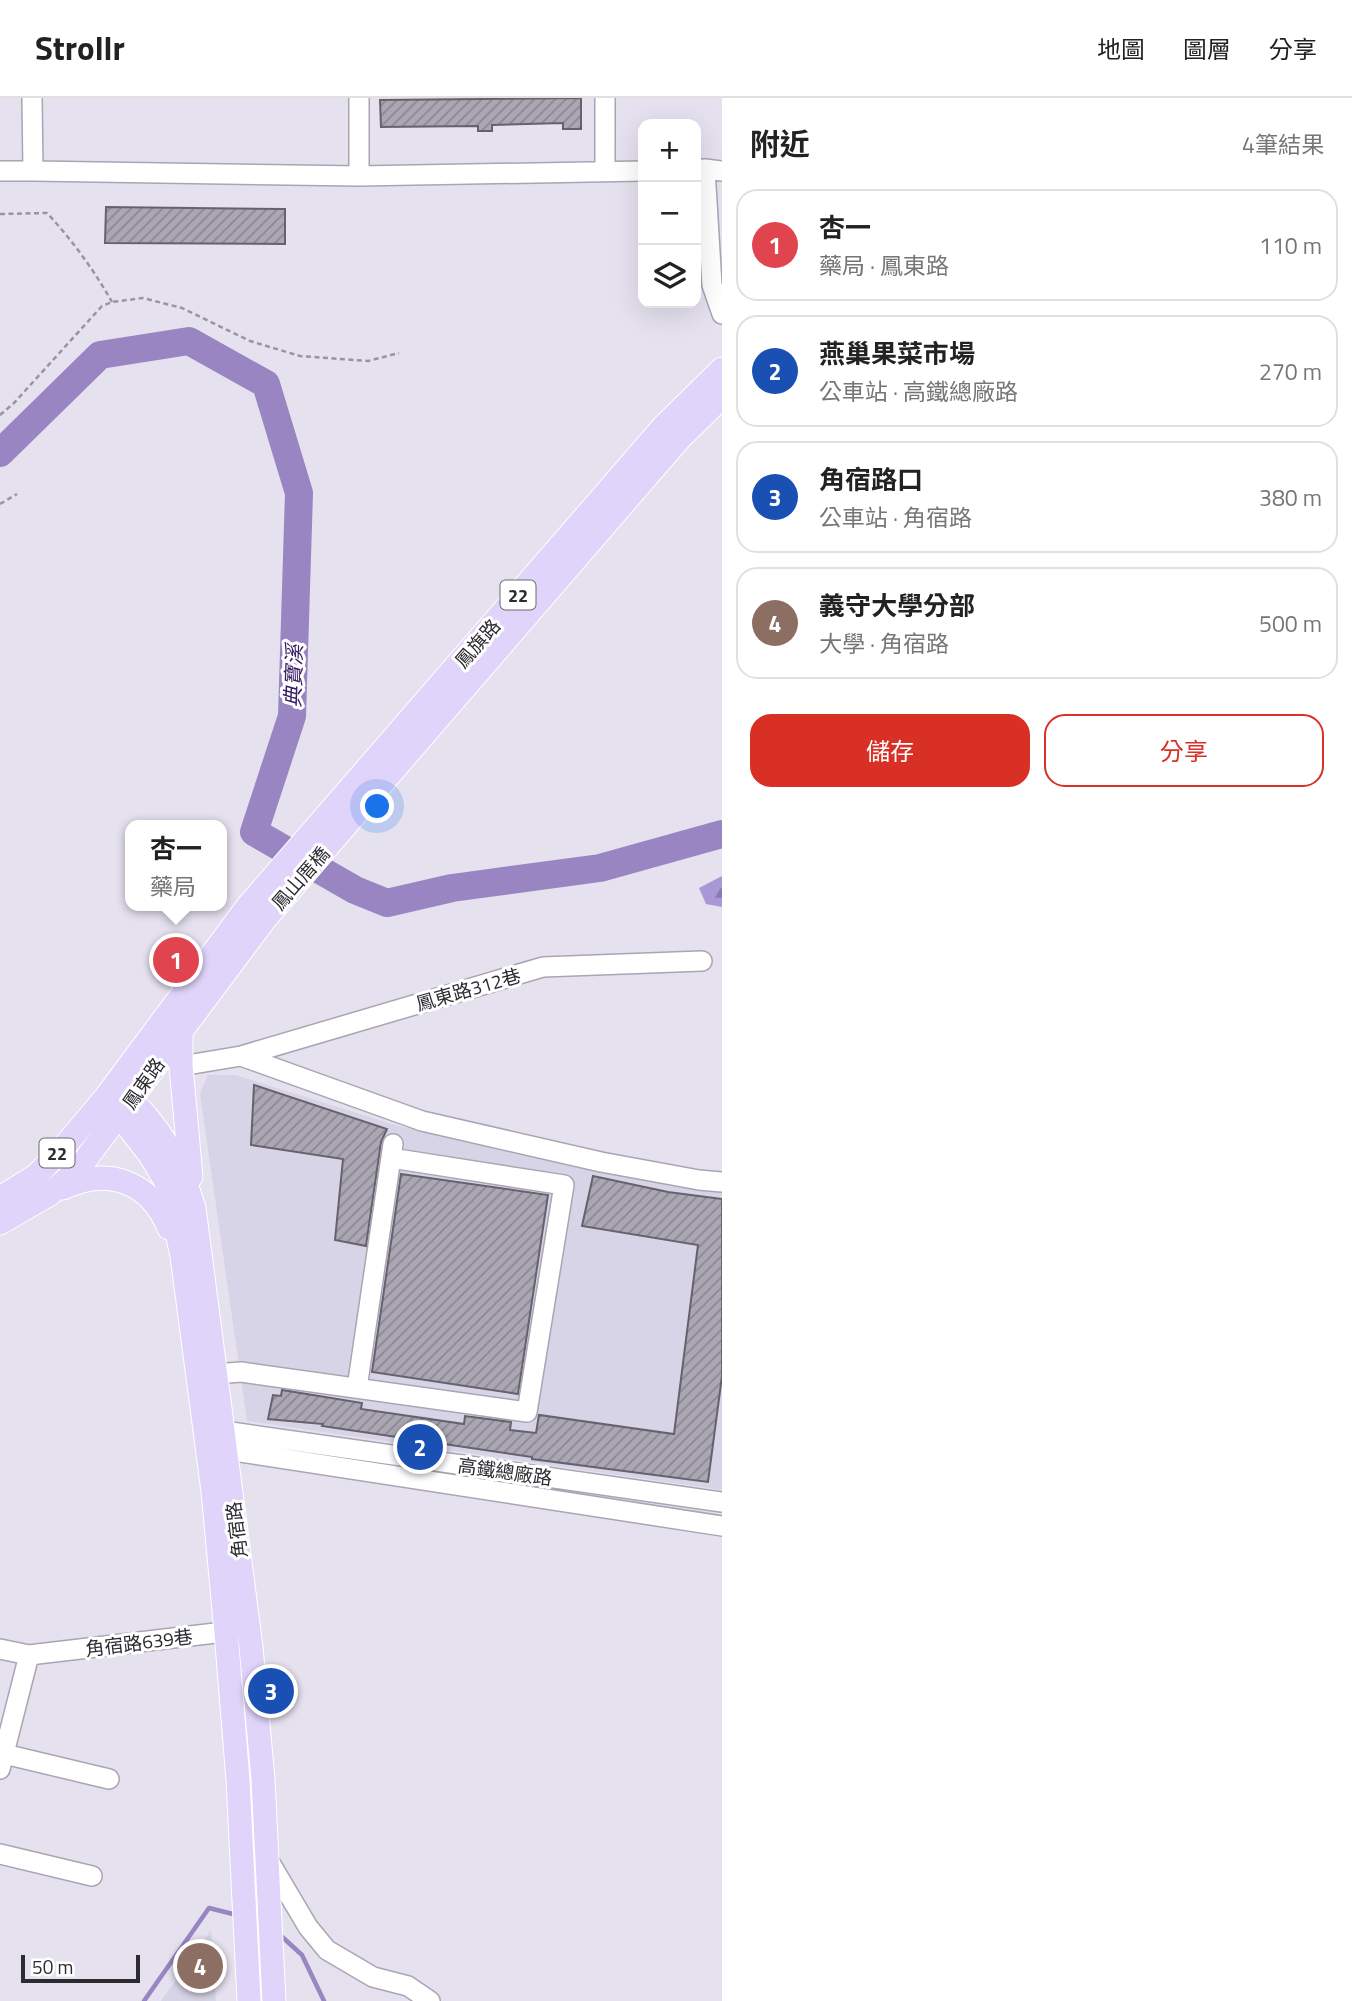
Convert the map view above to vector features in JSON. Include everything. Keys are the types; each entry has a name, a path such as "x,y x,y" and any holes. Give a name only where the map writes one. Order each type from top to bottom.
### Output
{"main road":[{"name":"鳳旗路","path":"359,794 663,427 722,369"},
{"name":"鳳旗路","path":"327,831 680,438 722,397"},
{"name":"鳳山厝橋","path":"256,913 327,831"},
{"name":"鳳東路","path":"0,1198 37,1175 118,1099 181,1029 256,913"},
{"name":"鳳東路","path":"0,1223 50,1194 80,1167 118,1099 256,913"},
{"path":"181,1029 181,1066 194,1208"},
{"name":"角宿路","path":"118,1099 173,1152 185,1178 194,1208 206,1374"},
{"name":"角宿路","path":"118,1099 166,1182 206,1374 237,1630 264,1779 274,1992"},
{"path":"50,1194 77,1181 94,1178 125,1182 153,1200 161,1209 182,1256"},
{"name":"角宿路","path":"237,1630 238,1780 248,1990"}],"street":[{"path":"32,98 33,171"},
{"path":"359,98 359,176"},
{"path":"605,98 605,171"},
{"path":"707,170 712,285 722,314"},
{"path":"0,171 359,176 638,171"},
{"name":"鳳東路312巷","path":"181,1066 241,1056 544,967 702,961"},
{"path":"241,1056 422,1121 601,1162 722,1182"},
{"path":"206,1374 241,1372 527,1412 564,1185 392,1151 357,1388"},
{"name":"高鐵總廠路","path":"216,1442 722,1502"},
{"name":"高鐵總廠路","path":"216,1442 722,1526"},
{"name":"角宿路639巷","path":"0,1649 29,1655 237,1630"},
{"path":"29,1655 1,1758 109,1779"},
{"path":"238,1780 264,1779"},
{"path":"0,1854 92,1876"},
{"path":"269,1861 308,1927 327,1950 373,1978 408,1986 430,2001"}],"path":[{"path":"0,214 47,213 99,279 112,302"},
{"path":"0,415 102,306 112,302 143,298 182,308 250,341 300,356 368,361 399,352"},
{"path":"0,504 17,494"}],"shaded area":[{"path":"208,1075 235,1075 402,1127 670,1186 722,1193 722,1490 247,1421 200,1093"},
{"path":"211,1930 216,2001 161,2001"}],"green space":[{"path":"722,876 722,907 706,904 699,888"}],"building":[{"path":"581,98 581,129 563,129 563,123 492,125 492,131 478,131 478,126 381,127 380,100"},
{"path":"106,207 285,209 285,244 105,243"},
{"path":"254,1085 387,1129 381,1142 366,1246 335,1240 343,1159 251,1145"},
{"path":"401,1174 548,1195 518,1394 372,1372"},
{"path":"593,1176 668,1192 722,1199 722,1376 708,1482 532,1459 322,1426 323,1424 268,1419 273,1395 281,1396 282,1390 362,1403 361,1409 464,1424 465,1416 511,1422 510,1430 536,1433 539,1415 674,1434 698,1245 582,1226"}],"waterway":[{"name":"典寶溪","path":"0,453 100,355 189,341 266,384 299,493 292,716 254,832 355,890 387,903 452,888 600,868 722,834"},
{"path":"144,2001 209,1908 237,1915"},
{"path":"279,1934 302,1955 324,2001"}],"place":[{"name":"杏一","path":"176,960"},
{"name":"燕巢果菜市場","path":"420,1447"},
{"name":"角宿路口","path":"271,1691"},
{"name":"義守大學分部","path":"200,1966"}]}
